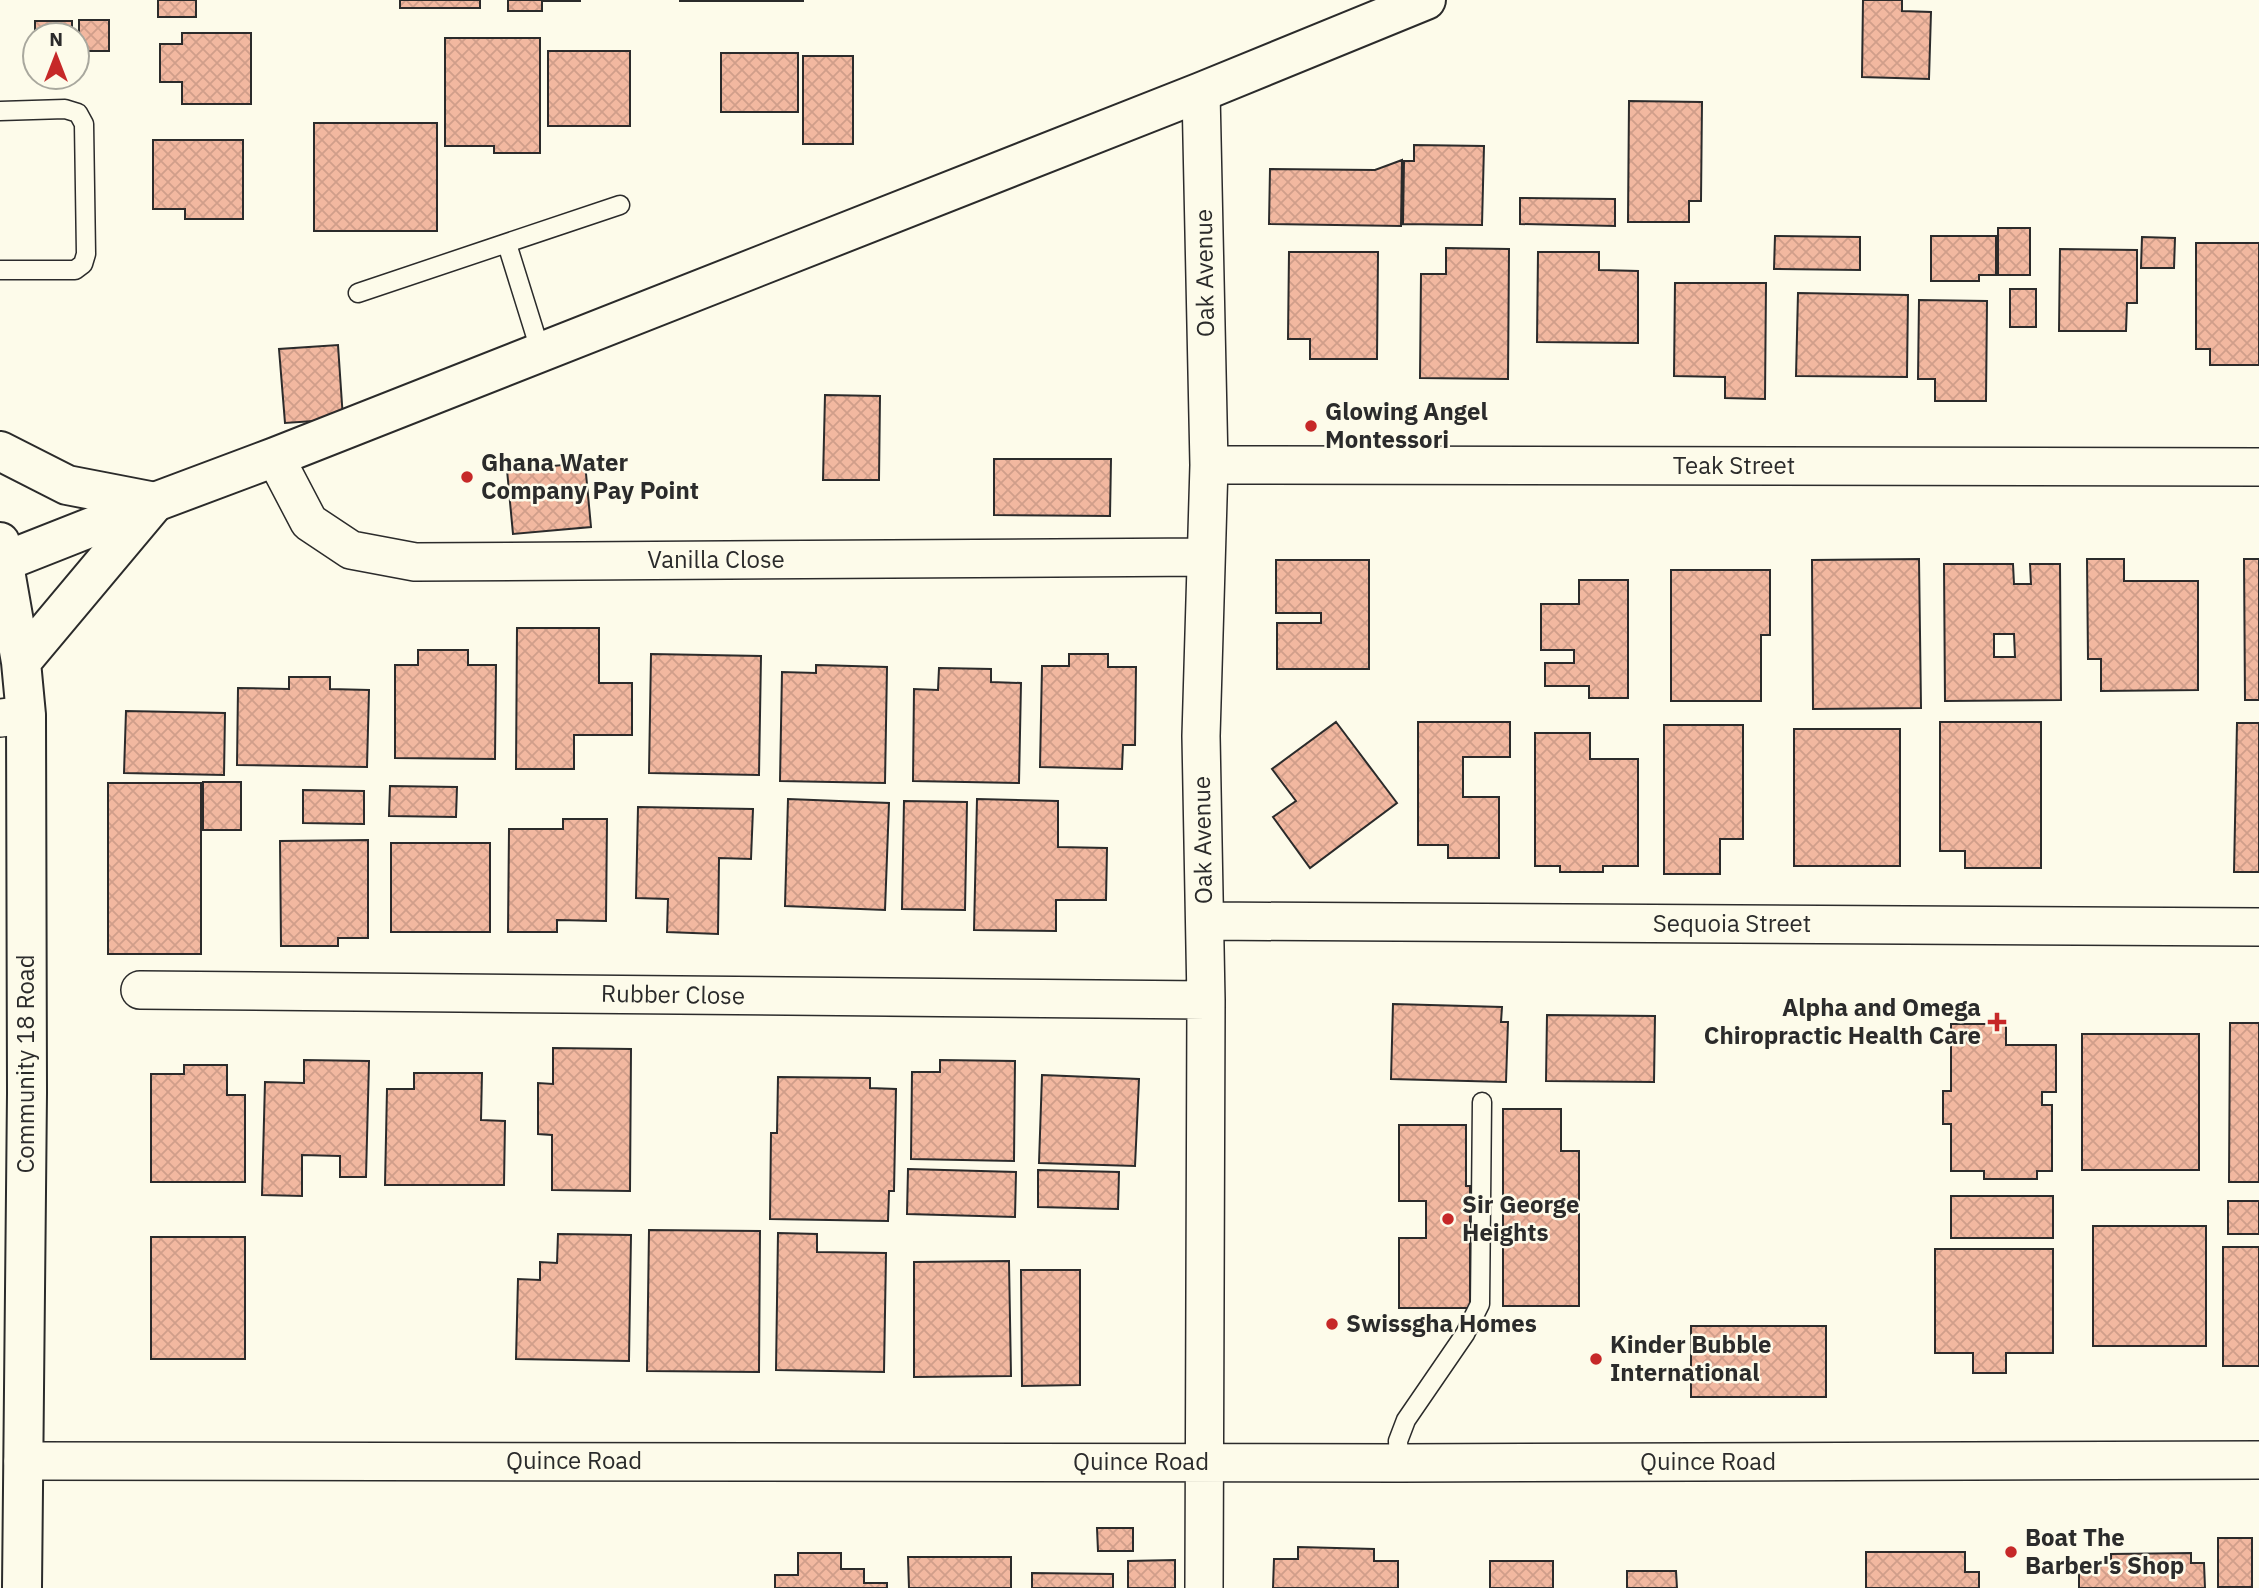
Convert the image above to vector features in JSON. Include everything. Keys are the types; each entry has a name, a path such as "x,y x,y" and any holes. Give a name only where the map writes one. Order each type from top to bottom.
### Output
{"street":[{"path":"1,552 155,502 275,457 1201,92 1426,0"},
{"name":"Oak Avenue","path":"1201,92 1209,466 1201,736 1206,1000 1204,1588"},
{"path":"0,450 67,485 155,502"},
{"name":"Vanilla Close","path":"275,457 309,522 351,550 415,562 1206,557"},
{"name":"Teak Street","path":"1209,466 2259,467"},
{"path":"21,662 155,502"},
{"name":"Community 18 Road","path":"1,552 21,662 13,716 27,1093 22,1588"},
{"name":"Sequoia Street","path":"1205,921 2259,927"},
{"name":"Rubber Close","path":"140,990 1206,1000"},
{"name":"Quince Road","path":"23,1461 2259,1460"}],"lane":[{"path":"0,111 65,109 78,113 84,124 86,254 83,264 75,270 0,270"},
{"path":"358,293 620,205"},
{"path":"507,244 541,353"},
{"path":"1399,1462 1398,1441 1406,1420 1465,1334 1480,1304 1482,1102"}],"building":[{"path":"158,0 196,0 196,17 158,17"},
{"path":"400,0 480,0 480,8 400,8"},
{"path":"508,0 580,1 542,1 542,11 508,11"},
{"path":"803,0 803,1 680,1"},
{"path":"1863,0 1902,0 1902,11 1931,12 1929,79 1862,77"},
{"path":"109,20 109,51 91,51 91,21 79,21"},
{"path":"182,33 251,33 251,104 182,104 182,82 160,82 160,44 182,44"},
{"path":"445,38 540,38 540,153 494,153 494,146 445,146"},
{"path":"548,51 630,51 630,126 548,126"},
{"path":"721,53 798,53 798,112 721,112"},
{"path":"803,56 853,56 853,144 803,144"},
{"path":"1629,101 1702,102 1701,201 1689,201 1689,222 1628,222"},
{"path":"314,123 437,123 437,231 314,231"},
{"path":"153,140 243,140 243,219 185,219 185,209 153,209"},
{"path":"1414,145 1484,146 1482,225 1403,224 1404,161 1414,161"},
{"path":"1402,160 1401,226 1269,224 1270,169 1375,170"},
{"path":"1520,198 1615,199 1615,226 1520,224"},
{"path":"1998,228 2030,228 2030,275 1998,275"},
{"path":"1775,236 1860,237 1860,270 1774,269"},
{"path":"1931,236 1996,236 1996,275 1979,275 1979,281 1931,281"},
{"path":"2142,237 2175,238 2174,268 2141,268"},
{"path":"2196,243 2259,243 2259,365 2210,365 2210,349 2196,349"},
{"path":"1446,248 1509,249 1508,379 1420,378 1421,274 1446,274"},
{"path":"2060,249 2137,250 2137,303 2127,303 2126,331 2059,331"},
{"path":"1289,252 1378,252 1377,359 1310,359 1310,339 1288,339"},
{"path":"1538,252 1599,252 1599,270 1638,271 1638,343 1537,342"},
{"path":"1675,283 1766,283 1765,399 1725,398 1725,377 1674,376"},
{"path":"2010,289 2036,289 2036,327 2010,327"},
{"path":"1798,293 1908,295 1907,377 1796,376"},
{"path":"1919,300 1987,301 1986,401 1935,401 1935,379 1918,379"},
{"path":"338,345 343,419 285,423 279,349"},
{"path":"825,395 880,396 879,480 823,480"},
{"path":"994,459 1111,459 1110,516 994,515"},
{"path":"585,463 591,527 513,534 507,470"},
{"path":"1919,559 1921,708 1813,709 1812,560"},
{"path":"2087,559 2124,559 2124,581 2198,581 2198,690 2101,691 2101,659 2088,659"},
{"path":"2244,559 2259,559 2259,700 2245,700"},
{"path":"1276,560 1369,560 1369,669 1277,669 1277,623 1321,623 1321,613 1276,613"},
{"path":"1944,564 2013,564 2014,584 2031,584 2030,564 2060,564 2061,700 1945,701","holes":["1994,634 2014,634 2015,657 1994,657"]},
{"path":"1671,570 1770,570 1770,635 1761,635 1761,701 1671,701"},
{"path":"1579,580 1628,580 1628,698 1589,698 1589,686 1545,686 1545,663 1574,663 1574,650 1541,650 1541,604 1579,604"},
{"path":"517,628 599,628 599,683 632,683 632,735 574,735 574,769 516,769"},
{"path":"418,650 468,650 468,665 496,665 495,759 395,758 395,665 418,665"},
{"path":"651,654 761,656 759,775 649,773"},
{"path":"1069,654 1108,654 1108,667 1136,667 1135,745 1123,745 1122,769 1040,767 1042,666 1069,666"},
{"path":"816,665 887,667 885,783 780,781 782,672 816,673"},
{"path":"939,668 991,669 991,682 1021,683 1019,783 913,781 914,689 938,690"},
{"path":"289,677 330,677 330,689 369,690 367,767 237,765 238,688 289,689"},
{"path":"126,711 225,713 224,775 124,773"},
{"path":"1336,722 1397,803 1310,868 1273,817 1296,801 1272,769"},
{"path":"1418,722 1510,722 1510,757 1463,757 1463,797 1499,797 1499,858 1448,858 1448,845 1418,845"},
{"path":"1940,722 2041,722 2041,868 1965,868 1965,851 1940,851"},
{"path":"2237,723 2259,723 2259,872 2234,872"},
{"path":"1664,725 1743,725 1743,839 1720,839 1720,874 1664,874"},
{"path":"1794,729 1900,729 1900,866 1794,866"},
{"path":"1535,733 1590,733 1590,759 1638,759 1638,866 1603,866 1603,872 1560,872 1560,866 1535,866"},
{"path":"203,782 241,782 241,830 203,830"},
{"path":"108,783 201,783 201,954 108,954"},
{"path":"390,786 457,787 456,817 389,816"},
{"path":"303,790 364,791 364,824 303,823"},
{"path":"788,799 889,803 885,910 785,906"},
{"path":"977,799 1058,801 1058,847 1107,848 1106,900 1056,900 1056,931 974,930"},
{"path":"904,801 967,802 965,910 902,909"},
{"path":"638,807 753,809 751,859 719,858 718,934 667,932 668,899 636,898"},
{"path":"563,819 607,819 606,921 557,920 557,932 508,932 509,829 563,829"},
{"path":"368,840 368,938 338,938 338,946 281,946 280,841"},
{"path":"391,843 490,843 490,932 391,932"},
{"path":"1393,1004 1502,1007 1501,1022 1508,1022 1506,1082 1391,1079"},
{"path":"1547,1015 1655,1016 1654,1082 1546,1081"},
{"path":"2230,1023 2259,1023 2259,1182 2229,1182"},
{"path":"1951,1024 2006,1024 2006,1045 2056,1045 2056,1092 2042,1092 2042,1105 2052,1105 2052,1171 2037,1171 2037,1179 1984,1179 1984,1171 1951,1171 1951,1124 1943,1124 1943,1091 1951,1091"},
{"path":"2082,1034 2199,1034 2199,1170 2082,1170"},
{"path":"553,1048 631,1049 630,1191 552,1190 552,1135 538,1134 538,1083 553,1084"},
{"path":"304,1060 369,1061 366,1177 340,1177 340,1156 302,1155 302,1196 262,1195 265,1082 304,1083"},
{"path":"940,1060 1015,1061 1014,1161 911,1159 912,1072 940,1072"},
{"path":"184,1065 227,1065 227,1095 245,1095 245,1182 151,1182 151,1074 184,1074"},
{"path":"414,1073 482,1073 481,1120 505,1121 504,1185 385,1185 387,1089 414,1089"},
{"path":"1042,1075 1139,1079 1135,1166 1039,1163"},
{"path":"778,1077 870,1078 870,1088 896,1089 894,1191 889,1191 888,1221 770,1219 771,1133 777,1133"},
{"path":"1503,1109 1561,1109 1561,1151 1579,1151 1579,1306 1503,1306"},
{"name":"Sir George Heights","path":"1399,1125 1466,1125 1466,1186 1470,1186 1470,1308 1399,1308 1399,1238 1426,1238 1426,1201 1399,1201"},
{"path":"908,1169 1016,1172 1015,1217 907,1214"},
{"path":"1038,1170 1119,1172 1118,1209 1038,1207"},
{"path":"1951,1196 2053,1196 2053,1238 1951,1238"},
{"path":"2228,1201 2259,1201 2259,1234 2228,1234"},
{"path":"2093,1226 2206,1226 2206,1346 2093,1346"},
{"path":"649,1230 760,1231 759,1372 647,1371"},
{"path":"778,1233 817,1234 817,1252 886,1253 884,1372 776,1370"},
{"path":"558,1234 631,1235 629,1361 516,1359 518,1279 540,1280 540,1262 557,1263"},
{"path":"151,1237 245,1237 245,1359 151,1359"},
{"path":"2223,1247 2259,1247 2259,1366 2223,1366"},
{"path":"1935,1249 2053,1249 2053,1353 2006,1353 2006,1373 1973,1373 1973,1353 1935,1353"},
{"path":"1009,1261 1011,1376 914,1377 914,1262"},
{"path":"1021,1270 1080,1270 1080,1385 1022,1386"},
{"path":"1691,1326 1826,1326 1826,1397 1691,1397"},
{"path":"1097,1528 1133,1528 1133,1551 1098,1551"},
{"path":"2218,1538 2252,1538 2252,1587 2218,1587"},
{"path":"1298,1547 1374,1549 1374,1561 1398,1561 1398,1588 1273,1588 1274,1559 1298,1559"},
{"path":"1866,1552 1965,1552 1965,1572 1979,1572 1979,1588 1866,1588"},
{"path":"798,1553 841,1553 841,1569 864,1569 864,1583 887,1583 887,1588 775,1588 775,1575 798,1575"},
{"path":"2191,1553 2191,1563 2204,1563 2205,1588 2079,1588 2079,1565 2111,1565 2111,1554"},
{"path":"908,1557 1011,1557 1011,1588 909,1588"},
{"path":"1175,1560 1175,1588 1128,1588 1128,1561"},
{"path":"1490,1561 1553,1561 1553,1588 1490,1588"},
{"path":"1627,1571 1676,1571 1677,1588 1627,1588"},
{"path":"1032,1573 1113,1574 1113,1588 1032,1588"}],"place":[{"name":"Glowing Angel Montessori","path":"1311,426"},
{"name":"Ghana Water Company Pay Point","path":"467,477"},
{"name":"Alpha and Omega Chiropractic Health Care","path":"1997,1022"},
{"name":"Sir George Heights","path":"1448,1219"},
{"name":"Swissgha Homes","path":"1332,1324"},
{"name":"Kinder Bubble International","path":"1596,1359"},
{"name":"Boat The Barber's Shop","path":"2011,1552"}]}
